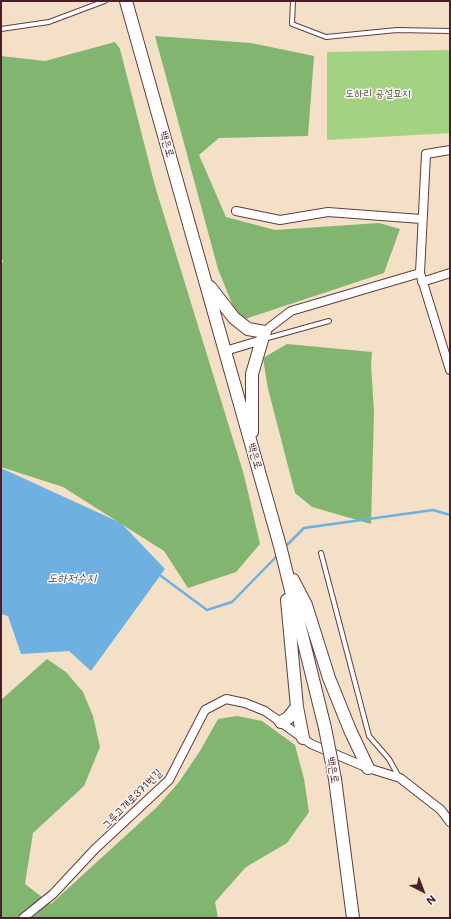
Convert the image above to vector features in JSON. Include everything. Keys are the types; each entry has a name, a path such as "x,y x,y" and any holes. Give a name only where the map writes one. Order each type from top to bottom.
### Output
{"main road":[{"name":"백은로","path":"126,1 280,546 325,728 335,779 353,918"},
{"path":"205,281 234,318 248,329 264,336 252,374 252,448"},
{"path":"283,561 297,707 303,738"},
{"path":"283,561 306,604 329,678 350,730 368,768"},
{"path":"281,722 288,718 297,707"}],"street":[{"path":"450,150 426,154 421,219 420,273 450,370"},
{"path":"236,211 280,220 328,212 421,219"},
{"path":"225,351 264,336 291,311 420,273"},
{"path":"422,282 450,273"},
{"name":"그루고개로371번길","path":"23,918 53,894 95,849 169,780 205,710 226,699 245,703 265,711 311,744 368,768 400,778 441,810 450,822"}],"lane":[{"path":"1,29 49,22 105,1"},
{"path":"293,1 292,24 326,37 397,30 450,31"},
{"path":"264,336 329,321"},
{"path":"321,553 369,736 389,759 400,778"}],"green space":[{"path":"155,36 251,43 314,56 308,136 219,138 199,155 226,217 275,230 379,223 400,229 384,273 239,321 218,269"},
{"path":"115,42 120,49 155,186 244,475 260,544 236,572 188,588 164,551 63,487 1,467 1,265 3,262 1,255 1,56 45,61"},
{"name":"도하리 공설묘지","path":"450,50 450,133 327,140 327,52"},
{"path":"287,344 372,352 371,364 374,412 371,524 312,507 295,493 268,389 263,358"},
{"path":"47,659 66,672 83,692 93,716 100,747 84,786 33,833 25,884 51,904 157,807 179,782 200,751 218,719 237,716 262,721 295,745 304,779 309,812 287,843 246,867 215,902 218,918 1,918 1,700"}],"water":[{"name":"도하저수지","path":"1,468 121,523 165,569 91,671 69,651 21,654 8,616 1,614"}],"waterway":[{"path":"284,548 304,528 433,510 450,515"},
{"path":"161,576 207,610 232,602 278,555"}]}
